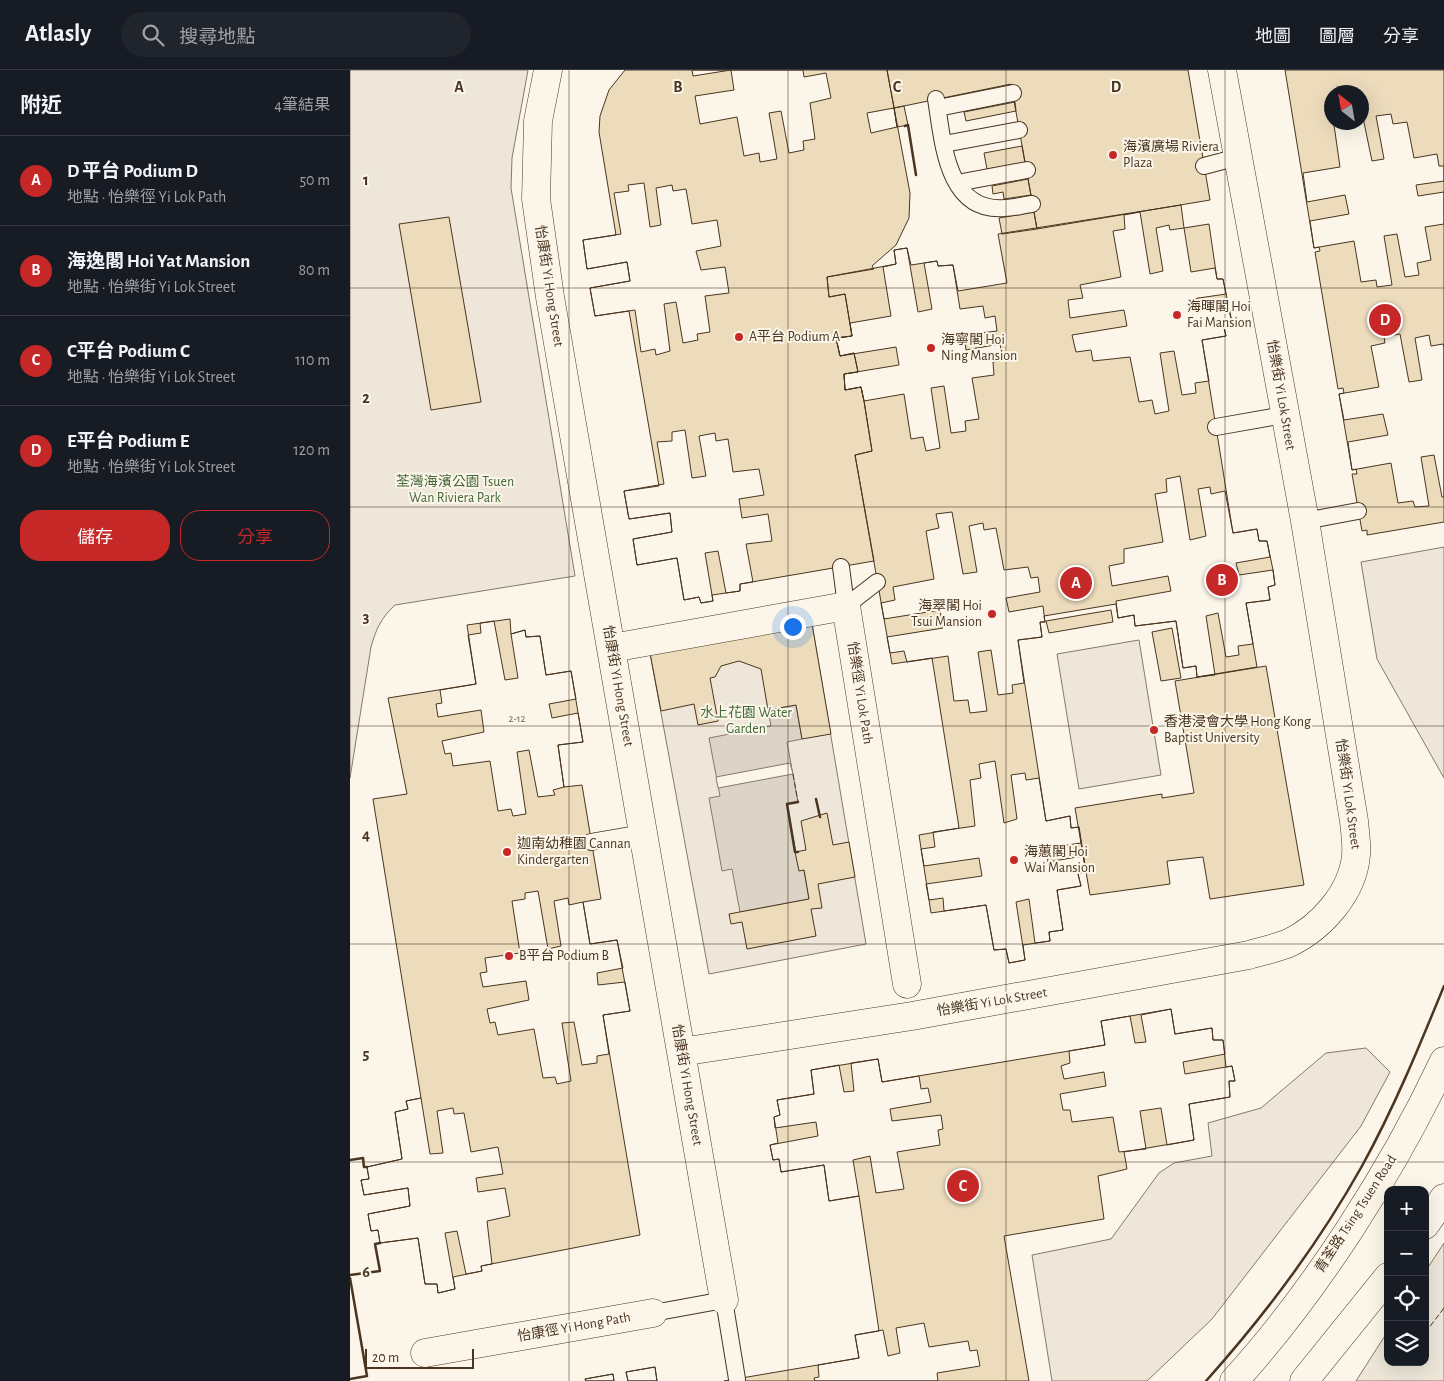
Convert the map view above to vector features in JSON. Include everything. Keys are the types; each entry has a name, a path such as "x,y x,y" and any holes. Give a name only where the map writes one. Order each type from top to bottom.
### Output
{"street":[{"name":"怡康街 Yi Hong Street","path":"548,70 538,121 536,199 550,297 724,1300"},
{"name":"怡樂街 Yi Lok Street","path":"681,1052 912,1016 1249,956 1289,942 1317,924 1338,901 1352,879 1357,854 1354,821 1305,522 1222,70"},
{"path":"612,648 846,606"},
{"name":"怡樂徑 Yi Lok Path","path":"846,606 907,984"},
{"name":"青荃路 Tsing Tsuen Road","path":"1234,1381 1300,1299 1381,1178 1430,1091 1444,1061"},
{"path":"1429,1219 1444,1198"},
{"path":"1304,1381 1384,1282"},
{"name":"怡康徑 Yi Hong Path","path":"425,1353 653,1313"}],"lane":[{"path":"1013,93 937,104 948,167 965,195 989,206 1004,209 1032,204"},
{"path":"944,144 1019,130"},
{"path":"1204,166 1238,156"},
{"path":"956,183 1027,170"},
{"path":"1216,427 1284,415"},
{"path":"1305,522 1358,511"},
{"path":"840,567 846,606 877,582"},
{"path":"592,842 643,833"},
{"name":"怡樂徑 Yi Lok Path","path":"907,984 912,1016"},
{"path":"724,1300 737,1379"},
{"name":"怡康徑 Yi Hong Path","path":"653,1313 724,1300"}],"green space":[{"name":"荃灣海濱公園 Tsuen Wan Riviera Park","path":"350,70 528,70 512,158 511,188 575,576 395,605 380,624 371,647 350,778"},
{"path":"1444,547 1444,778 1377,659 1361,562"},
{"name":"水上花園 Water Garden","path":"812,624 866,944 709,974 650,653"},
{"path":"1139,640 1161,775 1079,789 1057,654"},
{"path":"1366,1048 1390,1072 1361,1126 1212,1319 1147,1381 1052,1381 1032,1255 1111,1239 1159,1173 1174,1163 1212,1156 1208,1123 1261,1108 1326,1053"},
{"path":"1444,1243 1444,1381 1356,1381 1384,1337 1384,1366 1429,1366 1429,1266"}],"shaded area":[{"path":"796,705 802,739 787,742 798,802 787,804 799,870 804,870 809,899 740,912 732,869 722,871 709,798 720,796 709,738 771,726 768,710"}],"pier":[{"path":"790,763 793,774 718,788 716,777"}],"building":[{"name":"A平台 Podium A","path":"625,70 887,70 910,193 909,218 896,245 872,266 874,269 827,277 829,297 845,294 852,336 836,338 840,356 854,353 858,372 844,374 845,390 861,387 864,401 872,451 855,455 874,561 740,584 740,591 712,595 713,601 701,603 699,597 684,600 677,558 637,565 633,539 672,532 670,513 629,519 624,491 659,486 629,311 595,316 590,288 630,281 627,262 587,269 583,240 616,235 599,132 600,116 609,90"},
{"path":"692,70 731,70 693,76"},
{"path":"731,70 803,70 804,77 826,73 831,98 810,103 815,139 803,141 804,150 789,153 781,111 769,113 777,159 760,162 759,153 744,156 737,117 700,124 695,96 734,90"},
{"name":"海濱廣場 Riviera Plaza","path":"887,70 1188,70 1210,200 1037,229 1011,84 894,108"},
{"path":"1285,70 1444,70 1444,522 1367,535 1367,530 1362,531 1352,474 1357,474 1356,469 1352,470 1339,394 1344,393 1343,388 1338,389 1315,252 1320,251 1319,247 1314,248"},
{"path":"1015,102 1016,111 966,121 964,112"},
{"path":"904,106 908,125 897,127 894,108"},
{"path":"894,108 897,127 871,133 867,113"},
{"path":"1391,114 1393,124 1407,122 1414,158 1437,154 1439,166 1444,166 1444,181 1416,185 1418,196 1444,192 1444,224 1425,227 1431,260 1417,263 1419,275 1405,277 1397,234 1384,236 1392,285 1377,287 1376,280 1361,282 1354,241 1314,248 1310,221 1349,214 1345,195 1307,202 1303,173 1340,167 1335,130 1366,130 1372,161 1384,159 1376,116"},
{"path":"1022,146 1025,163 987,169 984,153"},
{"path":"1028,179 1031,195 1004,199 1003,192 993,194 992,186"},
{"path":"644,183 650,227 661,225 656,188 672,185 673,191 686,189 692,224 717,220 721,246 696,251 701,270 725,267 729,293 705,296 710,332 697,334 698,340 683,343 676,302 664,304 670,351 656,355 655,349 641,352 635,310 595,316 590,288 630,281 627,262 587,269 583,240 621,234 614,193 629,191 628,185"},
{"path":"1181,205 1184,228 1209,224 1217,279 1223,279 1232,322 1223,324 1226,336 1202,340 1233,533 1257,529 1259,541 1267,541 1273,570 1275,585 1268,587 1270,600 1246,603 1257,667 1197,677 1196,666 1183,668 1176,621 1135,626 1134,615 1118,618 1116,604 1044,616 1045,622 1040,622 1042,637 1018,640 1046,821 1070,816 1071,828 1079,827 1086,871 1078,874 1081,886 1057,890 1063,930 1049,932 1050,941 1023,945 1025,960 1009,963 1006,949 994,950 986,905 931,913 919,835 959,828 932,658 892,664 855,455 872,451 864,401 861,387 845,390 844,374 858,372 854,353 840,356 836,338 852,336 845,294 829,297 827,277 896,264 894,250 907,248 911,265 937,261 938,266 953,265 958,291 1007,283 998,234"},
{"path":"1034,212 1037,229 1002,234 999,218"},
{"name":"海暉閣 Hoi Fai Mansion","path":"1140,212 1150,274 1163,271 1156,228 1169,225 1170,230 1184,228 1191,272 1215,268 1217,279 1223,279 1226,294 1192,299 1195,312 1228,307 1232,322 1223,324 1226,336 1202,340 1209,381 1195,383 1196,393 1182,395 1174,351 1160,353 1169,411 1155,414 1152,400 1139,402 1130,357 1093,361 1091,350 1076,352 1072,335 1127,326 1124,310 1070,318 1068,300 1083,298 1080,285 1121,277 1113,231 1125,229 1124,215"},
{"path":"449,217 481,402 431,410 399,224"},
{"name":"海寧閣 Hoi Ning Mansion","path":"907,248 918,312 932,309 924,263 937,261 938,266 953,265 960,309 983,306 985,318 995,316 997,331 964,335 966,350 1000,344 1003,360 993,362 994,375 972,378 979,419 965,421 966,431 951,433 944,386 931,388 940,448 926,451 923,437 911,439 904,394 864,401 861,387 845,390 844,374 899,365 896,347 840,356 836,338 852,336 850,323 891,316 883,267 896,264 894,250"},
{"path":"1400,334 1409,382 1422,380 1415,338 1429,335 1431,346 1443,344 1444,348 1444,497 1442,497 1434,455 1421,457 1429,506 1415,507 1413,501 1398,503 1391,463 1352,470 1348,442 1388,435 1383,414 1344,420 1339,394 1379,387 1371,346 1385,343 1384,337"},
{"path":"685,430 692,478 706,476 699,436 715,433 716,441 728,439 733,472 759,469 764,495 739,499 742,518 768,514 772,541 746,544 753,582 740,584 740,591 726,593 718,551 705,553 713,601 701,603 699,597 684,600 677,558 637,565 633,539 672,532 670,513 629,519 624,491 664,484 657,442 672,441 672,432"},
{"path":"1180,476 1190,540 1206,536 1198,489 1210,487 1211,494 1225,491 1233,533 1257,529 1259,541 1267,541 1270,557 1236,563 1239,575 1273,570 1275,585 1268,587 1270,600 1246,603 1253,644 1238,646 1239,655 1226,657 1218,613 1206,616 1215,675 1197,677 1196,666 1183,668 1176,621 1135,626 1134,615 1118,618 1116,601 1171,591 1168,576 1112,586 1109,566 1124,563 1124,549 1163,542 1155,494 1167,492 1166,479"},
{"name":"海翠閣 Hoi Tsui Mansion","path":"952,512 963,574 977,572 969,526 983,523 984,530 996,528 1004,570 1028,567 1031,578 1038,577 1040,592 1006,598 1009,612 1043,606 1045,622 1040,622 1042,637 1018,640 1024,683 1012,685 1013,693 998,695 991,650 978,652 987,711 970,713 968,700 954,701 948,656 907,662 904,651 890,653 887,637 943,628 940,610 884,619 881,603 895,600 893,587 934,579 926,531 939,528 936,514"},
{"path":"1111,610 1113,622 1049,633 1046,621"},
{"name":"B平台 Podium B","path":"510,619 511,634 525,630 526,637 540,636 546,675 571,671 583,742 558,745 564,787 582,785 601,899 583,902 590,944 617,940 630,1011 603,1015 640,1235 481,1266 482,1271 453,1277 455,1289 438,1293 437,1284 425,1284 418,1238 380,1243 378,1230 371,1231 368,1214 410,1206 408,1188 364,1195 361,1180 369,1179 367,1167 402,1159 395,1112 408,1109 406,1101 421,1098 373,799 407,794 388,698 476,684 467,625"},
{"path":"494,621 505,680 518,678 511,634 525,630 526,637 540,636 546,675 571,671 576,699 549,704 552,718 578,713 583,742 558,745 564,787 553,790 555,795 538,797 529,750 517,752 526,814 513,816 511,809 498,811 490,761 453,766 451,753 445,754 442,741 484,732 481,710 438,717 436,704 442,703 440,690 476,684 468,635 481,633 480,623"},
{"path":"812,624 831,734 802,739 796,705 768,710 761,669 739,661 721,666 715,677 710,678 718,721 698,725 694,704 661,711 650,653"},
{"path":"1172,628 1181,678 1161,681 1152,632"},
{"path":"1266,666 1304,885 1210,899 1203,857 1167,861 1170,884 1090,895 1075,808 1162,794 1162,798 1194,793 1175,681"},
{"name":"海蕙閣 Hoi Wai Mansion","path":"995,761 1004,823 1017,819 1011,775 1025,773 1026,780 1039,778 1046,821 1070,816 1071,828 1079,827 1081,843 1046,848 1048,862 1083,856 1086,871 1078,874 1081,886 1057,890 1063,930 1049,932 1050,941 1035,943 1029,899 1016,902 1025,960 1009,963 1006,949 994,950 986,905 944,911 943,898 929,900 926,884 982,876 979,858 924,866 921,849 935,847 933,832 975,826 970,780 981,778 979,764"},
{"path":"827,813 833,845 849,842 855,877 818,884 822,908 811,909 816,936 747,949 742,922 731,924 729,914 809,899 804,870 799,871 795,852 806,850 801,821"},
{"path":"538,891 548,949 561,946 554,901 568,898 569,905 583,902 590,944 617,940 623,968 597,973 598,985 625,982 630,1011 603,1015 609,1054 597,1056 597,1063 582,1065 574,1022 562,1023 571,1081 557,1084 555,1077 543,1078 534,1029 498,1035 495,1022 490,1023 487,1009 529,1000 526,981 483,987 480,973 487,972 485,958 520,953 512,901 525,899 525,893"},
{"path":"1171,1009 1175,1034 1212,1028 1213,1040 1223,1040 1226,1067 1232,1066 1235,1081 1229,1081 1230,1097 1189,1104 1194,1140 1124,1152 1127,1169 1098,1176 1104,1219 1004,1236 1029,1381 724,1381 859,1358 855,1335 879,1331 859,1196 829,1201 824,1165 781,1172 779,1159 773,1160 770,1145 778,1143 774,1117 780,1115 777,1100 814,1094 811,1070 878,1059 882,1082 1105,1045 1101,1021"},
{"path":"1171,1009 1175,1034 1212,1028 1213,1040 1223,1040 1225,1054 1183,1062 1185,1074 1232,1066 1235,1081 1229,1081 1230,1097 1189,1104 1194,1140 1167,1145 1161,1108 1140,1111 1146,1149 1119,1152 1113,1117 1072,1122 1070,1110 1063,1110 1060,1094 1106,1086 1104,1072 1064,1079 1061,1066 1070,1063 1069,1051 1105,1045 1101,1021 1130,1016 1135,1043 1146,1042 1141,1015"},
{"path":"878,1059 882,1082 919,1076 921,1089 928,1088 931,1102 890,1109 892,1121 941,1115 943,1129 938,1130 940,1145 897,1152 904,1189 876,1193 870,1156 853,1160 859,1196 829,1201 824,1165 781,1172 779,1159 773,1160 770,1145 818,1136 816,1122 775,1128 774,1117 780,1115 777,1100 814,1094 811,1070 839,1065 844,1092 854,1091 851,1063"},
{"path":"421,1098 430,1154 443,1153 437,1111 453,1108 454,1114 464,1113 471,1152 498,1147 503,1174 476,1178 478,1192 505,1188 510,1216 487,1221 492,1264 481,1266 482,1271 466,1274 457,1231 445,1233 455,1289 438,1293 437,1284 425,1284 418,1238 380,1243 378,1230 371,1231 368,1214 410,1206 408,1188 364,1195 361,1180 369,1179 367,1167 402,1159 395,1112 408,1109 406,1101"},
{"path":"924,1323 929,1347 968,1341 970,1351 977,1350 980,1366 937,1373 938,1381 815,1381 814,1378 819,1377 818,1365 859,1358 855,1335 883,1330 888,1356 900,1353 896,1328"},
{"path":"655,1367 657,1381 628,1381 626,1372"},
{"path":"655,1367 657,1381 628,1381 626,1372"},
{"path":"613,1374 614,1381 586,1381 585,1379"},
{"path":"613,1374 614,1381 586,1381 585,1379"}],"fence":[{"path":"793,774 798,802"},
{"path":"1429,1328 1444,1308"}],"wall":[{"path":"905,126 908,125 916,175"},
{"path":"816,799 820,817"},
{"path":"798,802 787,804 795,852 798,852"},
{"path":"1206,1381 1290,1278 1345,1195 1374,1144 1395,1100 1444,986"},
{"path":"350,1160 363,1158 364,1167 367,1167"},
{"path":"350,1275 380,1271 375,1244 380,1243"},
{"path":"350,1278 367,1376 350,1379"}],"place":[{"name":"海濱廣場 Riviera Plaza","path":"1113,155"},
{"name":"海暉閣 Hoi Fai Mansion","path":"1177,315"},
{"name":"E平台 Podium E","path":"1385,320"},
{"name":"A平台 Podium A","path":"739,337"},
{"name":"海寧閣 Hoi Ning Mansion","path":"931,348"},
{"name":"海逸閣 Hoi Yat Mansion","path":"1222,580"},
{"name":"D 平台 Podium D","path":"1076,583"},
{"name":"海翠閣 Hoi Tsui Mansion","path":"992,614"},
{"name":"香港浸會大學 Hong Kong Baptist University","path":"1154,730"},
{"name":"迦南幼稚園 Cannan Kindergarten","path":"507,852"},
{"name":"海蕙閣 Hoi Wai Mansion","path":"1014,860"},
{"name":"B平台 Podium B","path":"509,956"},
{"name":"C平台 Podium C","path":"963,1186"}]}
